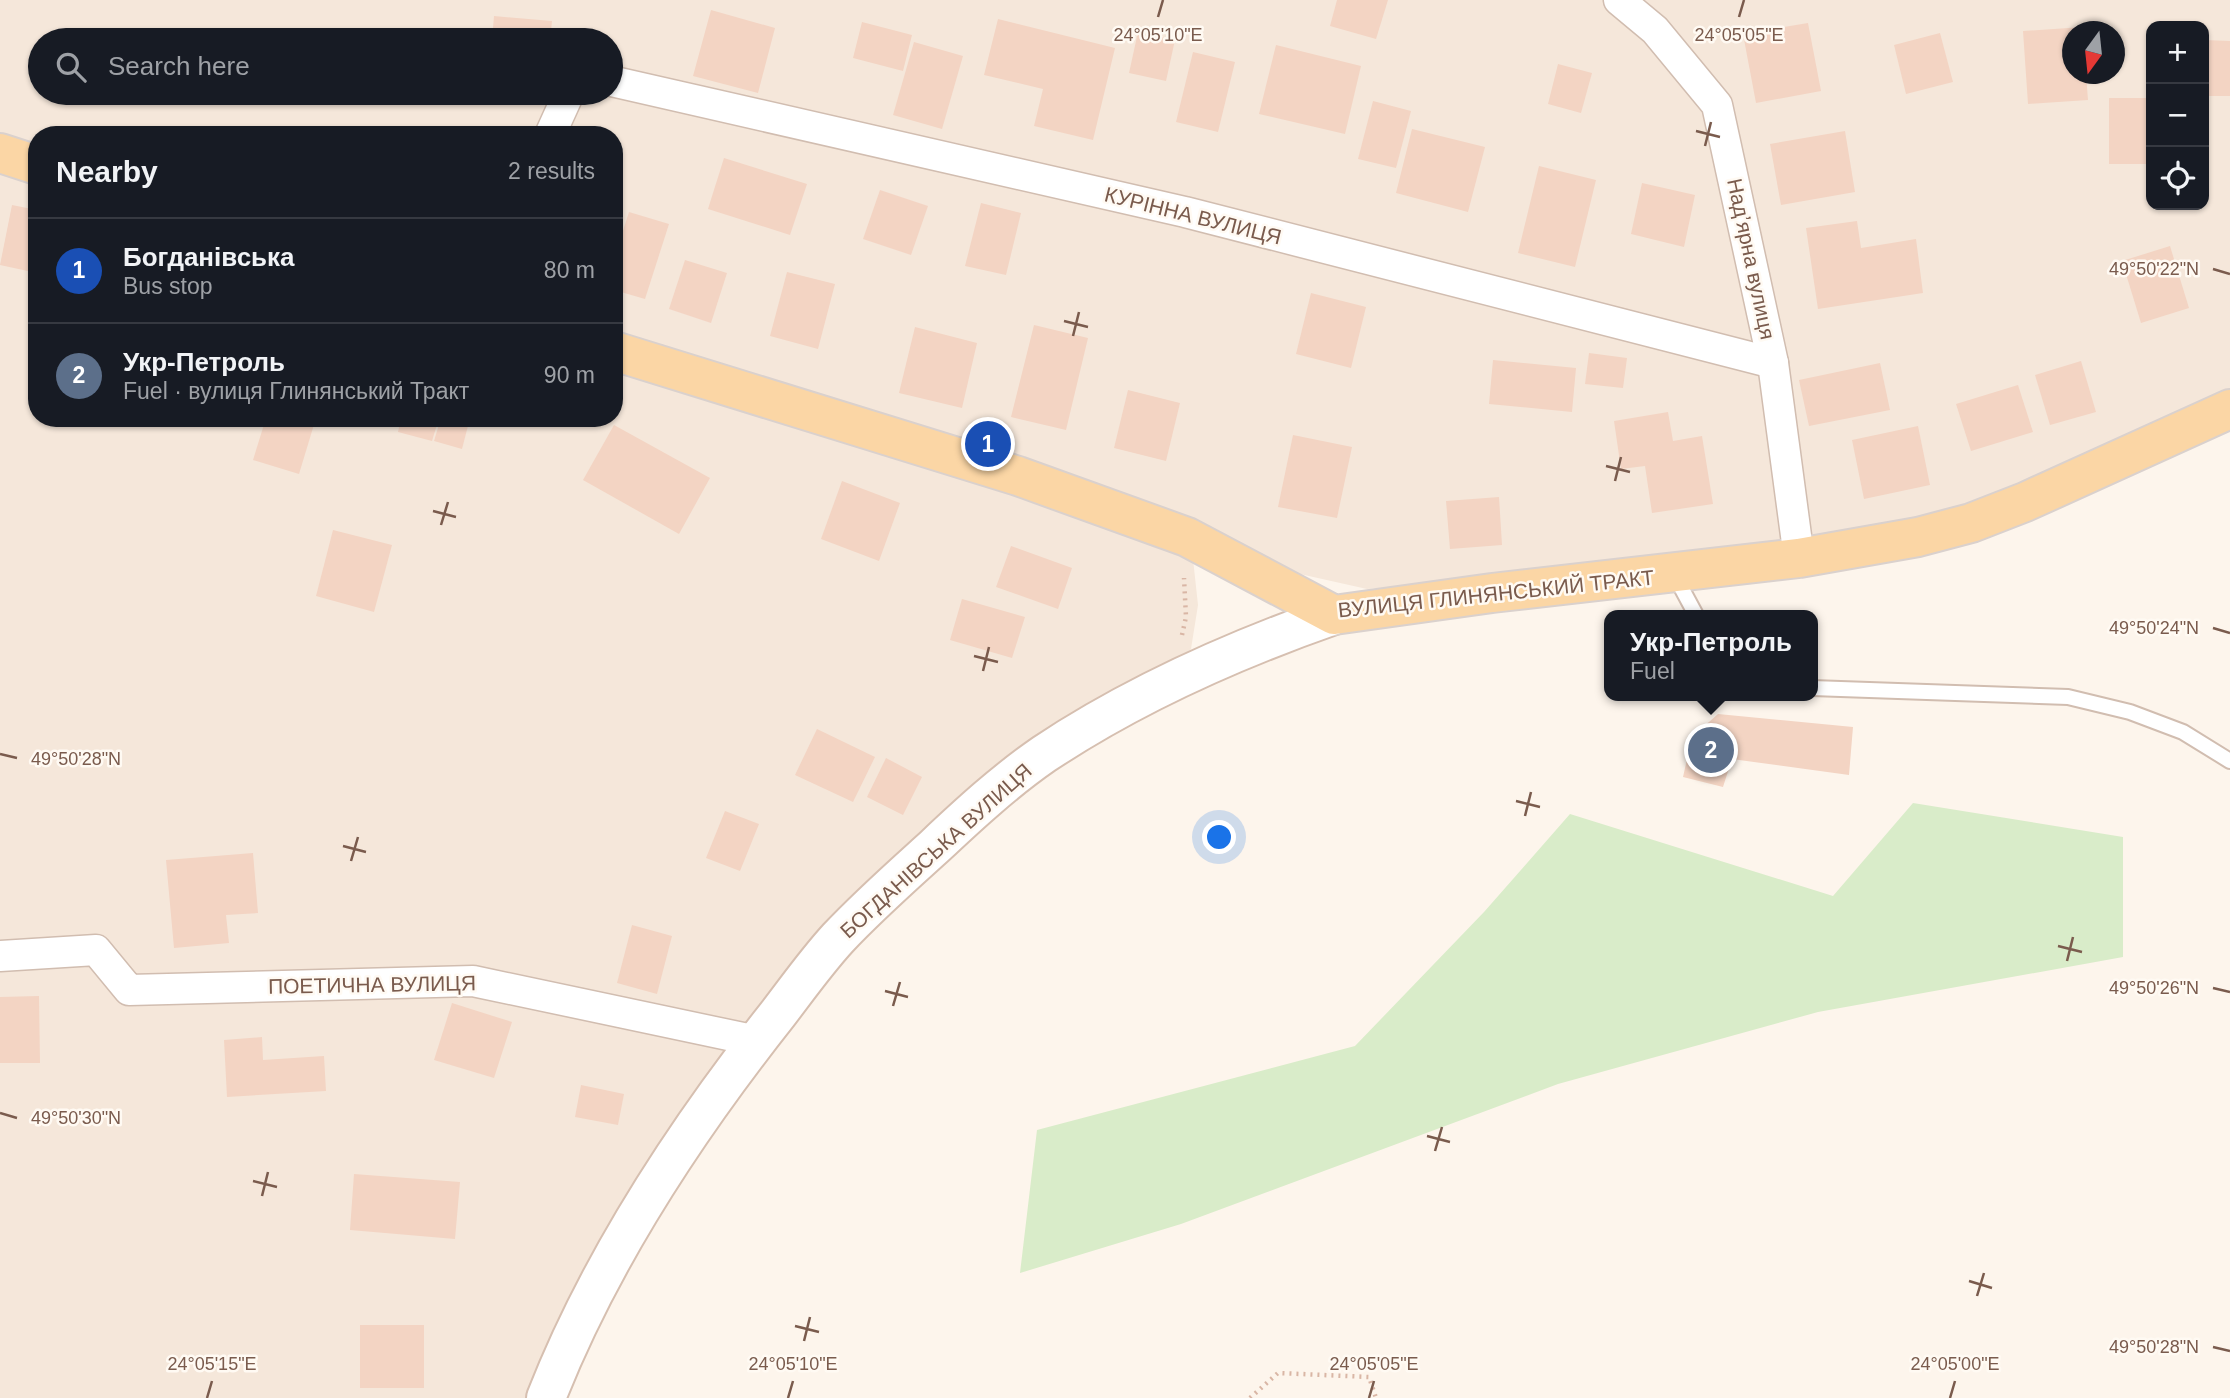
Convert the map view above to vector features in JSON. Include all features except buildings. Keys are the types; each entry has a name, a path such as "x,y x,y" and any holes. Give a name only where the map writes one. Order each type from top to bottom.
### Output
{"main road":[{"path":"0,153 28,162"},
{"name":"ВУЛИЦЯ ГЛИНЯНСЬКИЙ ТРАКТ","path":"623,354 1018,476 1187,537 1334,615 1492,593 1674,575 1799,558 1918,537 1971,523 2025,502 2230,410"},
{"name":"БОГДАНІВСЬКА ВУЛИЦЯ","path":"546,1398 578,1326 617,1253 705,1111 837,939 950,832 1041,756 1079,732 1177,680 1283,633 1334,615"}],"street":[{"name":"Надʼярна вулиця","path":"1619,0 1655,30 1717,105 1773,363 1799,558"},
{"name":"КУРІННА ВУЛИЦЯ","path":"623,85 1185,212 1773,363"},
{"path":"554,126 564,105"},
{"name":"ПОЕТИЧНА ВУЛИЦЯ","path":"0,956 96,950 130,990 474,981 757,1041"}],"lane":[{"path":"1674,575 1693,610"},
{"path":"1818,688 2068,697 2130,712 2183,732 2230,761"}],"path":[{"path":"1250,1398 1278,1373 1369,1377 1376,1398"}],"shaded area":[{"path":"0,0 2230,0 2230,398 1935,520 1515,577 1367,589 1282,570 623,339 623,126 28,126 28,141 0,132"},
{"path":"0,168 28,177 28,427 623,427 623,369 1168,546 1193,559 1198,605 1191,649 1177,666 845,908 539,1398 0,1398"}],"green space":[{"path":"1913,803 2123,837 2123,957 1818,1012 1558,1084 1181,1224 1020,1273 1037,1130 1355,1046 1484,912 1570,814 1833,896"}],"place":[{"name":"Богданівська","path":"988,444"},
{"name":"Укр-Петроль","path":"1711,750"}]}
